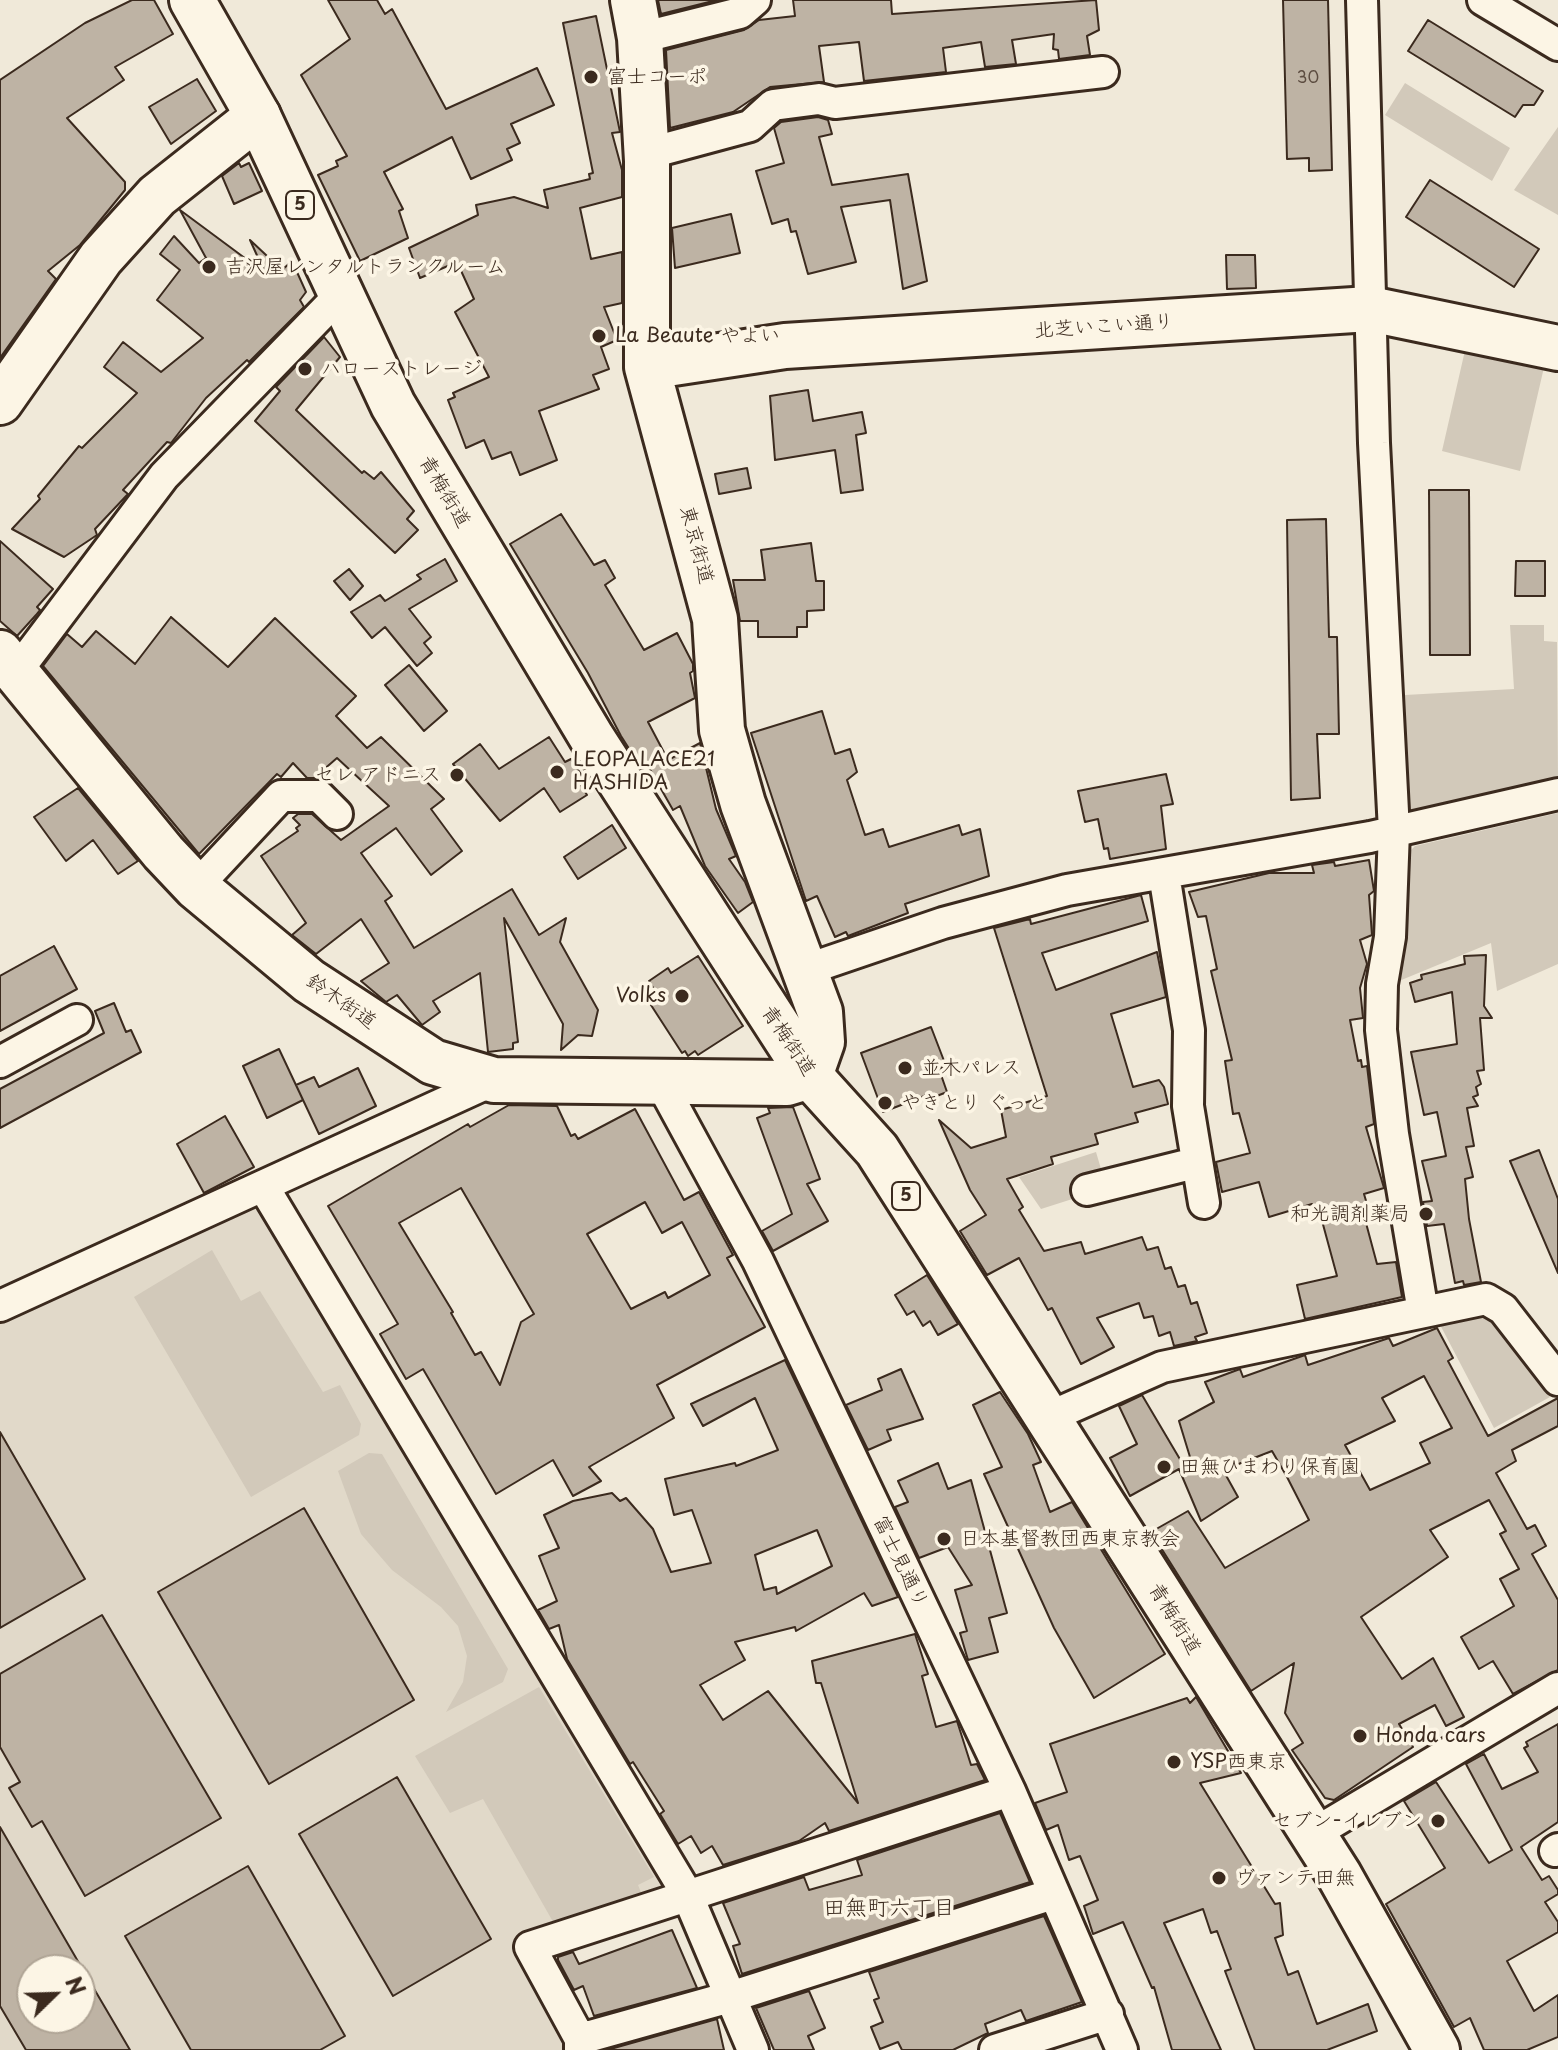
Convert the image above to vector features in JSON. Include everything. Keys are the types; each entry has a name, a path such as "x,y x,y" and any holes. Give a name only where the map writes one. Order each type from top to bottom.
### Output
{"main road":[{"name":"青梅街道","path":"193,0 258,116 399,417 592,738 810,1076 877,1150 1313,1834 1437,2050"},
{"name":"東京街道","path":"636,19 646,154 647,367 715,619 722,730 743,804 823,1025 822,1042 810,1076"},
{"path":"0,402 101,258 157,196 258,116"},
{"name":"北芝いこい通り","path":"647,367 785,346 1370,309 1558,348"},
{"name":"鈴木街道","path":"9,662 154,841 196,887 309,981 433,1062 494,1080 787,1083 810,1076"}],"street":[{"path":"636,19 740,13 755,0"},
{"path":"1483,0 1558,45"},
{"path":"1364,1 1370,309 1394,831 1390,937 1382,984 1381,1030 1393,1134 1423,1312"},
{"path":"646,154 750,126 773,105 819,99 835,103 1103,72"},
{"path":"9,662 164,476 340,295"},
{"path":"805,970 1004,905 1067,890 1394,831 1558,794"},
{"path":"196,887 281,796 319,796 337,814"},
{"path":"1164,874 1189,1030 1188,1106 1204,1203"},
{"path":"0,1062 77,1020"},
{"path":"0,1306 494,1080"},
{"name":"富士見通り","path":"661,1083 758,1261 1010,1791 1122,2050"},
{"path":"1087,1190 1195,1163"},
{"path":"263,1186 687,1894 753,2050"},
{"path":"1047,1418 1162,1367 1486,1299 1503,1309 1558,1380"},
{"path":"1313,1834 1558,1688"},
{"path":"1010,1791 530,1947 580,2045 1053,1894"},
{"path":"995,2050 1108,2014"}],"shaded area":[{"path":"1405,83 1510,148 1492,181 1385,115"},
{"path":"1558,127 1558,215 1514,190"},
{"path":"1466,346 1545,363 1520,471 1442,451"},
{"path":"1510,625 1544,625 1544,641 1557,642 1558,783 1408,811 1405,695 1514,689"},
{"path":"1558,813 1558,964 1497,991 1491,943 1399,981 1406,855 1415,846"},
{"path":"1096,1152 1104,1179 1088,1194 1041,1209 1019,1177"},
{"path":"249,1200 264,1205 457,1539 665,1886 517,1943 572,2050 0,2050 0,1320"},
{"path":"212,1250 241,1301 260,1291 323,1392 340,1385 361,1424 359,1435 251,1497 134,1297"},
{"path":"1488,1316 1550,1397 1494,1428 1436,1317"},
{"path":"369,1453 382,1454 508,1669 503,1682 446,1712 463,1682 467,1656 458,1626 441,1607 392,1570 361,1534 338,1471"},
{"path":"539,1687 654,1877 638,1885 642,1895 556,1927 483,1799 450,1813 415,1756"}],"building":[{"path":"132,0 154,0 173,34 115,67 124,80 67,118 125,182 125,190 80,245 48,271 56,279 0,358 0,80 85,23"},
{"path":"328,0 377,0 385,14 392,9 446,109 537,68 554,105 511,124 520,143 507,149 512,160 471,179 452,137 384,172 403,209 399,211 408,238 360,261 318,175 338,166 336,161 347,156 301,75 350,39"},
{"path":"658,0 717,0 661,14"},
{"path":"793,0 891,0 892,14 1096,0 1099,30 1087,36 1090,55 1059,59 1058,50 1053,49 1054,34 1012,40 1016,64 985,67 981,42 943,48 946,72 864,81 859,42 819,46 824,82 770,87 733,112 670,128 666,50 744,30 759,20 795,16"},
{"path":"1283,0 1328,0 1332,170 1309,171 1309,158 1287,159"},
{"path":"596,16 620,132 612,133 622,170 622,197 580,208 591,259 622,252 622,303 604,307 617,340 601,347 609,369 593,375 599,389 539,411 557,460 520,475 511,452 492,459 484,440 466,448 448,400 455,397 453,393 489,377 455,312 474,299 457,262 420,278 409,248 478,215 476,205 514,197 548,208 544,190 590,179 589,174 593,173 563,23"},
{"path":"1428,20 1543,91 1534,105 1523,105 1515,117 1408,51"},
{"path":"197,79 216,111 171,144 149,107"},
{"path":"818,117 828,120 832,134 819,137 832,185 908,174 927,281 903,289 890,200 841,207 856,262 808,274 796,231 791,232 788,219 772,224 756,171 784,163 774,128 781,122"},
{"path":"239,163 241,167 249,163 262,191 234,204 222,176"},
{"path":"1430,180 1539,249 1514,287 1406,217"},
{"path":"180,210 265,273 250,240 282,270 292,261 306,292 300,300 304,307 249,362 247,360 206,398 171,443 167,442 123,490 128,494 95,529 97,535 64,557 12,529 40,499 38,496 79,446 82,448 137,393 104,367 123,342 161,372 203,338 157,300 180,270 160,254 174,236 199,263 206,258"},
{"path":"731,214 740,253 675,268 672,228"},
{"path":"1226,255 1255,255 1256,288 1227,289"},
{"path":"324,337 340,357 296,410 362,473 364,471 374,479 381,472 414,511 407,519 418,530 395,553 255,421 280,391 276,387"},
{"path":"808,390 813,421 862,412 866,433 856,435 863,490 841,493 835,450 775,460 770,396"},
{"path":"747,468 751,488 719,494 715,474"},
{"path":"1429,490 1469,490 1470,655 1430,655"},
{"path":"561,514 594,565 605,560 615,578 605,585 644,650 677,633 693,664 690,673 695,698 648,722 668,760 700,743 716,809 736,856 729,859 745,882 753,902 738,913 705,866 680,806 673,810 648,766 642,769 510,544"},
{"path":"1326,519 1329,637 1337,637 1339,734 1317,734 1320,798 1291,800 1287,520"},
{"path":"0,541 53,589 37,607 40,610 17,636 0,621"},
{"path":"811,543 816,581 824,581 824,610 807,611 807,627 797,627 797,637 758,637 758,621 740,621 733,580 765,580 761,550"},
{"path":"445,559 457,581 409,609 431,637 424,643 432,653 417,666 385,627 372,638 351,612 380,595 385,601 421,579 417,575"},
{"path":"1516,561 1545,561 1545,596 1515,596"},
{"path":"349,569 363,586 350,600 334,581"},
{"path":"171,617 228,667 275,618 356,696 336,716 367,748 381,737 444,799 431,809 462,851 431,875 396,828 361,853 392,896 385,901 414,948 512,889 539,935 566,918 560,942 598,1010 592,1036 578,1035 561,1050 563,1024 504,918 518,1042 513,1043 513,1049 488,1052 480,973 433,1001 440,1012 422,1025 397,995 386,1002 361,981 389,963 361,919 316,954 292,935 306,923 261,856 298,831 296,828 300,825 293,818 298,814 312,814 341,840 389,806 337,758 314,778 307,778 293,763 281,777 277,774 199,854 43,666 67,634 82,647 96,631 135,664"},
{"path":"409,665 447,711 424,731 385,685"},
{"path":"822,711 835,754 850,749 857,772 847,780 865,835 883,829 889,847 959,825 962,835 980,829 989,876 905,904 908,913 848,936 846,932 835,937 817,896 806,901 751,733"},
{"path":"549,737 565,762 571,759 586,782 581,785 587,795 560,812 544,788 500,821 453,764 480,744 499,769"},
{"path":"1166,774 1173,804 1161,806 1166,849 1110,859 1108,848 1104,849 1098,819 1085,822 1078,791"},
{"path":"78,788 138,861 118,874 93,840 66,861 34,817"},
{"path":"612,825 626,848 578,879 564,857"},
{"path":"1369,860 1374,891 1369,895 1372,935 1360,940 1367,964 1360,988 1363,1018 1350,1020 1358,1061 1361,1060 1362,1067 1367,1066 1374,1124 1366,1127 1384,1188 1364,1194 1372,1221 1366,1223 1377,1264 1396,1262 1402,1297 1305,1319 1297,1285 1337,1276 1318,1206 1313,1208 1312,1204 1269,1217 1259,1182 1222,1192 1216,1162 1250,1153 1239,1113 1233,1114 1225,1061 1232,1060 1211,971 1217,969 1206,916 1198,917 1189,892 1269,873 1314,873 1312,865 1334,862 1335,866"},
{"path":"1141,895 1148,921 1042,953 1056,990 1157,952 1166,997 1111,1014 1133,1087 1159,1080 1168,1104 1135,1113 1138,1122 1095,1134 1098,1144 1051,1157 1053,1164 1007,1179 1023,1207 1019,1210 1044,1251 1081,1242 1085,1254 1142,1237 1147,1250 1158,1247 1165,1269 1171,1267 1178,1287 1185,1285 1191,1304 1197,1302 1207,1333 1195,1337 1197,1341 1174,1346 1170,1332 1159,1336 1153,1316 1144,1318 1139,1303 1097,1318 1114,1347 1081,1364 1052,1308 1048,1310 1019,1258 987,1275 960,1231 986,1215 970,1190 939,1120 971,1148 1006,1137 1001,1110 1047,1096 994,928 1030,919 1031,924"},
{"path":"54,946 77,989 0,1031 0,976"},
{"path":"1486,955 1484,1006 1492,1018 1480,1018 1484,1070 1477,1071 1481,1084 1476,1087 1478,1095 1473,1097 1478,1106 1467,1108 1474,1146 1466,1147 1473,1177 1465,1179 1481,1282 1464,1285 1463,1281 1455,1283 1444,1224 1427,1226 1423,1202 1432,1201 1422,1161 1446,1156 1437,1112 1424,1115 1411,1052 1457,1044 1452,992 1415,1002 1410,983 1422,979 1421,975 1465,964 1464,956"},
{"path":"698,956 743,1026 698,1055 695,1051 688,1056 685,1051 682,1053 649,1002 658,996 649,981 668,968 671,973"},
{"path":"114,1003 126,1032 131,1030 141,1052 0,1128 0,1089 104,1033 95,1011"},
{"name":"並木パレス","path":"931,1027 946,1066 939,1069 947,1092 929,1099 927,1095 883,1112 861,1053"},
{"path":"279,1049 303,1100 267,1118 243,1066"},
{"path":"358,1068 376,1106 319,1134 296,1085 314,1077 319,1087"},
{"path":"509,1105 557,1106 571,1136 575,1134 578,1139 635,1109 684,1200 699,1192 733,1255 727,1258 765,1327 657,1385 674,1418 589,1467 601,1481 573,1496 553,1460 496,1494 423,1369 406,1379 380,1334 398,1324 328,1206 468,1124 470,1127","holes":["461,1188 534,1314 521,1322 500,1385 481,1352 475,1355 399,1223","645,1202 662,1233 682,1222 710,1275 668,1298 665,1292 631,1309 587,1234"]},
{"path":"793,1107 820,1179 807,1184 828,1221 773,1251 762,1231 792,1214 757,1118 770,1113 768,1108"},
{"path":"225,1116 254,1167 204,1193 177,1144"},
{"path":"1539,1150 1558,1199 1558,1273 1510,1161"},
{"path":"927,1275 958,1324 938,1335 930,1321 923,1326 914,1311 907,1315 895,1295"},
{"path":"1437,1328 1453,1358 1448,1361 1488,1436 1558,1398 1558,1426 1512,1450 1516,1461 1496,1473 1527,1529 1535,1525 1546,1546 1532,1554 1558,1600 1558,1670 1513,1694 1493,1661 1479,1669 1461,1637 1514,1606 1500,1579 1519,1569 1500,1534 1506,1531 1489,1500 1430,1530 1448,1557 1361,1617 1402,1679 1433,1658 1464,1717 1446,1726 1435,1705 1399,1724 1413,1747 1334,1800 1325,1798 1292,1750 1303,1743 1285,1713 1294,1663 1251,1691 1151,1532 1188,1511 1225,1568 1309,1520 1272,1451 1223,1470 1238,1497 1201,1521 1179,1469 1130,1496 1110,1458 1137,1444 1119,1406 1142,1395 1181,1461 1190,1457 1179,1421 1214,1402 1205,1382 1240,1369 1243,1377 1305,1355 1308,1365 1389,1338 1393,1346","holes":["1424,1376 1452,1428 1420,1443 1430,1463 1370,1490 1345,1445 1395,1421 1382,1398"]},
{"path":"785,1360 898,1597 872,1606 864,1593 796,1631 795,1627 735,1642 745,1660 700,1685 723,1720 768,1691 858,1803 821,1683 816,1683 812,1661 915,1634 928,1674 922,1676 936,1727 957,1721 971,1765 977,1764 985,1780 829,1831 825,1823 799,1841 723,1865 712,1846 701,1853 691,1836 678,1844 660,1814 664,1811 633,1762 630,1764 567,1659 559,1625 549,1629 538,1610 557,1601 539,1556 559,1548 544,1515 573,1501 612,1493 620,1501 626,1498 653,1529 671,1572 711,1563 692,1510 674,1515 665,1479 735,1463 736,1466 778,1450 755,1398 703,1426 691,1404","holes":["817,1530 832,1566 777,1594 776,1587 764,1590 755,1555"]},
{"path":"901,1369 923,1419 887,1430 891,1440 868,1450 846,1405 882,1390 878,1379"},
{"path":"1000,1392 1028,1434 1041,1462 1033,1465 1050,1512 1072,1502 1165,1654 1094,1698 1054,1628 984,1474 1002,1467 973,1405"},
{"path":"0,1432 85,1579 0,1628"},
{"path":"938,1463 948,1489 971,1480 1007,1613 989,1618 998,1652 968,1660 960,1633 967,1631 955,1590 972,1585 948,1547 919,1558 895,1507 908,1502 898,1481"},
{"path":"304,1508 414,1700 269,1784 158,1592"},
{"path":"102,1615 221,1818 85,1896 42,1821 32,1827 9,1788 20,1782 0,1747 0,1674"},
{"path":"1196,1697 1241,1773 1200,1783 1275,1904 1280,1903 1283,1935 1275,1938 1288,1975 1298,1971 1317,2024 1368,2004 1377,2031 1327,2050 1255,2050 1225,1971 1231,1969 1217,1931 1211,1933 1203,1909 1164,1923 1221,2050 1172,2050 1154,1987 1123,1922 1093,1934 1084,1906 1098,1900 1080,1856 1069,1860 1058,1825 1046,1830 1035,1803 1067,1792 1050,1744 1187,1698 1190,1703"},
{"path":"1558,1724 1558,1822 1521,1847 1542,1880 1549,1876 1558,1890 1558,1894 1545,1902 1558,1922 1558,1932 1507,1961 1534,2011 1558,1995 1558,2037 1527,2050 1484,2050 1470,2018 1454,2027 1386,1904 1445,1868 1404,1801 1436,1782 1489,1863 1512,1850 1466,1764 1484,1754 1502,1789 1538,1772 1524,1748 1528,1746 1526,1742"},
{"path":"397,1777 491,1939 393,1996 299,1834"},
{"path":"1000,1813 1030,1882 742,1974 733,1946 740,1944 723,1903 804,1877 809,1890 862,1875 857,1860"},
{"path":"0,1827 74,1954 16,1954 16,2033 0,2006"},
{"path":"248,1866 345,2036 320,2050 191,2050 125,1936"},
{"path":"1044,1916 1082,2002 1026,2021 1021,2010 985,2024 988,2033 953,2050 902,2050 898,2042 880,2049 871,2027 883,2022 874,2000 879,1998 869,1972"},
{"path":"672,1930 697,1988 594,2016 583,1986 574,1990 558,1960 558,1957 573,1952 579,1964"},
{"path":"809,1991 825,2028 808,2036 814,2050 774,2050 756,2008"},
{"path":"96,1992 130,2050 26,2050 17,2034 96,2034"},
{"path":"717,2019 724,2050 607,2050"}],"place":[{"name":"富士コーポ","path":"591,77"},
{"name":"吉沢屋レンタルトランクルーム","path":"209,267"},
{"name":"La Beaute やよい","path":"599,336"},
{"name":"ハローストレージ","path":"305,369"},
{"name":"LEOPALACE21 HASHIDA","path":"557,772"},
{"name":"セレ アドニス","path":"457,775"},
{"name":"Volks","path":"682,996"},
{"name":"並木パレス","path":"905,1068"},
{"name":"やきとり ぐっと","path":"885,1103"},
{"name":"和光調剤薬局","path":"1426,1214"},
{"name":"田無ひまわり保育園","path":"1164,1467"},
{"name":"日本基督教団西東京教会","path":"944,1539"},
{"name":"Honda cars","path":"1360,1736"},
{"name":"YSP西東京","path":"1174,1762"},
{"name":"セブン-イレブン","path":"1438,1821"},
{"name":"ヴァンテ田無","path":"1219,1878"}],"district":[{"name":"田無町六丁目","path":"889,1909"}]}
